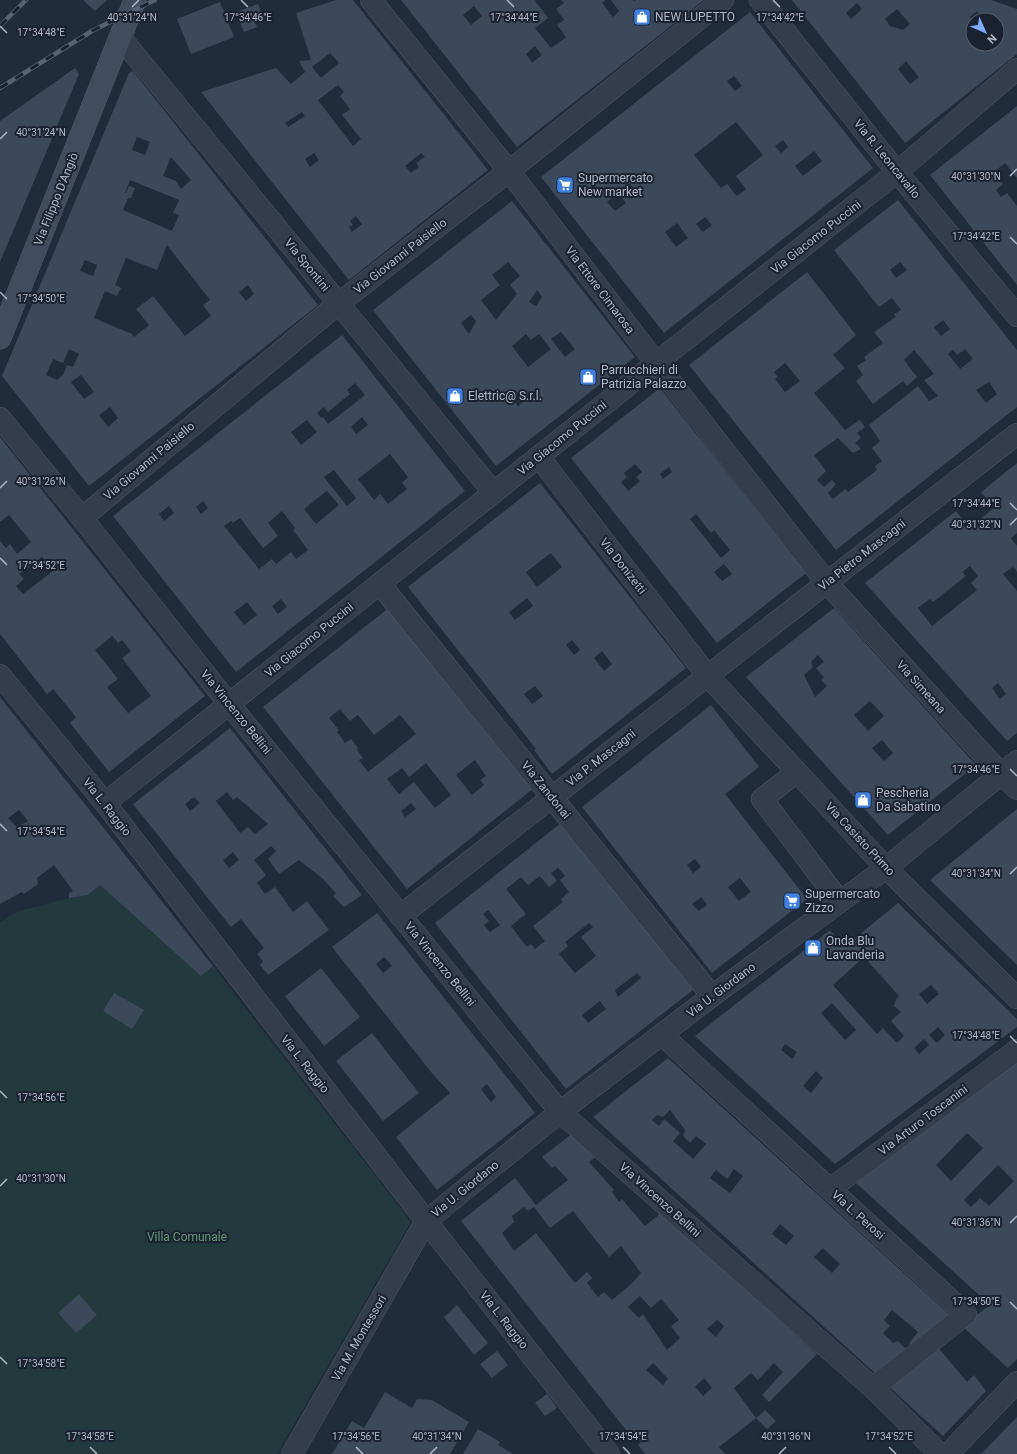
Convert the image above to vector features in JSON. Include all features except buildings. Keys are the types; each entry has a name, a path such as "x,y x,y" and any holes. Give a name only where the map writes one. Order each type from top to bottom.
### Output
{"main road":[{"name":"Via Filippo D'Angiò","path":"0,338 135,0"}],"street":[{"name":"Via Ettore Cimarosa","path":"371,0 509,171 827,583"},
{"name":"Via Giovanni Paisiello","path":"82,518 339,303 509,171 723,0"},
{"name":"Via R. Leoncavallo","path":"760,0 897,172 1017,316"},
{"name":"Via Spontini","path":"121,38 494,493"},
{"name":"Via Giacomo Puccini","path":"105,803 897,172 1017,69"},
{"name":"Via Vincenzo Bellini","path":"0,418 82,518 229,704 400,916 560,1112 873,1388 940,1454"},
{"name":"Via Pietro Mascagni","path":"707,675 1017,435"},
{"name":"Via Donizetti","path":"540,457 707,675"},
{"name":"Via Simeana","path":"827,583 1001,774 1017,789"},
{"name":"Via Zandonai","path":"380,584 712,996"},
{"name":"Via L. Raggio","path":"0,675 105,803 426,1221 609,1454"},
{"name":"Via Casisto Primo","path":"707,675 886,868 1017,998"},
{"name":"Via P. Mascagni","path":"400,916 707,675"},
{"name":"Via U. Giordano","path":"426,1221 560,1112 712,996 886,868 1017,761"},
{"path":"797,772 762,799 840,902"},
{"name":"Via L. Perosi","path":"662,1035 966,1314 873,1388"},
{"name":"Via Arturo Toscanini","path":"830,1189 1017,1050"},
{"name":"Via M. Montessori","path":"292,1454 426,1221"},
{"path":"948,1454 1017,1382"}],"green space":[{"name":"Villa Comunale","path":"100,885 201,975 213,966 411,1222 277,1454 0,1454 0,922 19,911 69,898 88,895"}],"railway":[{"path":"0,26 26,0"},
{"path":"0,88 92,31 155,0"}],"place":[{"name":"NEW LUPETTO","path":"642,17"},
{"name":"Supermercato New market","path":"565,185"},
{"name":"Parrucchieri di Patrizia Palazzo","path":"588,377"},
{"name":"Elettric@ S.r.l.","path":"455,396"},
{"name":"Pescheria Da Sabatino","path":"863,800"},
{"name":"Supermercato Zizzo","path":"792,901"},
{"name":"Onda Blu Lavanderia","path":"813,948"}]}
